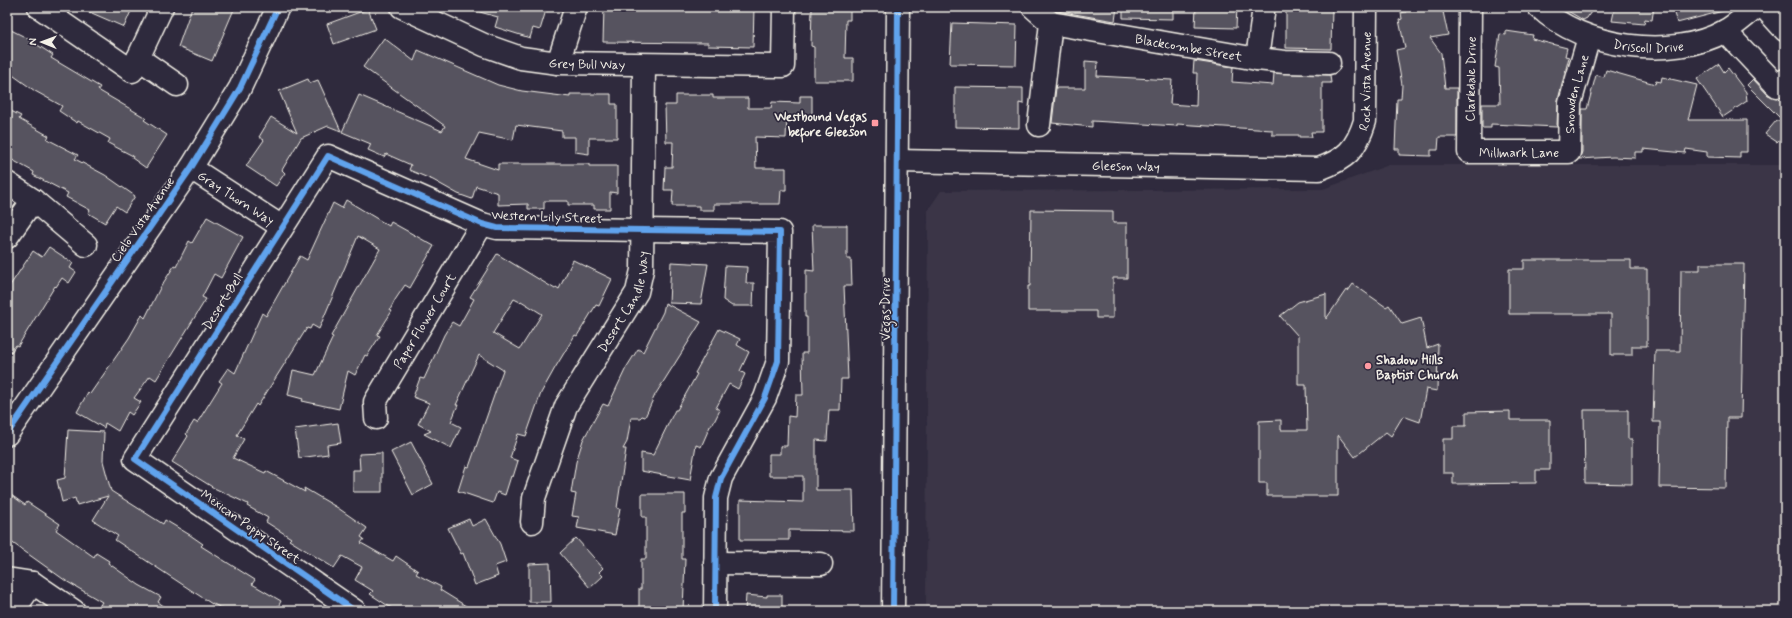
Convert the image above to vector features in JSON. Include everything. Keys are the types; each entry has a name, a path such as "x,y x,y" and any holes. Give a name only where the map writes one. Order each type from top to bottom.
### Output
{"street":[{"path":"39,7 132,71 162,7"},
{"name":"Cielo Vista Avenue","path":"7,434 192,168 240,88 278,7"},
{"name":"Grey Bull Way","path":"402,7 484,45 521,58 558,64 783,66 784,7"},
{"path":"558,64 576,7"},
{"name":"Vegas Drive","path":"893,611 898,7"},
{"path":"1033,7 1051,23 1039,125"},
{"path":"1258,59 1263,14 1262,7"},
{"name":"Rock Vista Avenue","path":"1351,152 1360,137 1365,121 1366,7"},
{"name":"Clarkdale Drive","path":"1469,152 1470,7"},
{"name":"Driscoll Drive","path":"1539,7 1551,18 1588,37 1633,47 1663,48 1703,40 1725,31 1757,7"},
{"path":"1764,7 1785,30"},
{"name":"Blackcombe Street","path":"1051,23 1258,59 1285,62 1328,63"},
{"path":"1725,31 1781,83"},
{"name":"Snowden Lane","path":"1569,152 1570,103 1588,37"},
{"path":"138,58 177,85"},
{"name":"Desert Candle Way","path":"532,522 534,498 566,406 637,292 642,270 644,64"},
{"name":"Gleeson Way","path":"897,161 1319,169 1338,162 1351,152"},
{"name":"Millmark Lane","path":"1469,152 1569,152"},
{"name":"Western Lily Street","path":"328,156 482,224 498,228 780,232 778,361 765,398 720,478 716,498 715,563"},
{"name":"Desert Bell","path":"135,459 328,156"},
{"name":"Gray Thorn Way","path":"192,168 282,227"},
{"path":"7,183 33,200 86,245"},
{"path":"7,238 33,200"},
{"name":"Paper Flower Court","path":"376,418 375,402 482,224"},
{"name":"Mexican Poppy Street","path":"135,459 355,611"},
{"path":"714,611 715,563 821,564"},
{"path":"7,579 33,583 74,611"},
{"path":"13,611 33,583"}],"shaded area":[{"name":"Shadow Hills Baptist Church","path":"1389,165 1785,165 1785,611 926,611 928,210 941,191 1323,189"}],"building":[{"path":"78,7 122,7 131,11 124,27"},
{"path":"192,7 235,7 212,61 178,47"},
{"path":"476,7 547,7 540,30 533,28 530,38 495,27 498,17 476,11"},
{"path":"604,7 754,7 753,47 708,46 708,43 603,42"},
{"path":"812,7 850,7 850,20 846,20 845,58 853,58 853,81 814,81 814,47 811,46"},
{"path":"1052,7 1117,7 1115,21 1057,11"},
{"path":"1123,7 1173,7 1173,19 1123,18"},
{"path":"1196,7 1237,7 1236,28 1195,27"},
{"path":"1286,7 1332,7 1331,49 1286,48"},
{"path":"1405,7 1442,7 1448,35 1430,38 1441,53 1445,88 1457,88 1457,137 1439,137 1438,150 1431,150 1431,156 1399,155 1399,149 1395,149 1397,99 1401,99 1402,85 1396,50 1405,48 1399,20 1402,19 1401,13 1406,12"},
{"path":"1561,7 1594,7 1587,18 1583,20"},
{"path":"1615,7 1654,7 1652,20 1645,19 1644,24 1612,21"},
{"path":"1672,7 1723,7 1723,11 1677,23"},
{"path":"368,9 376,29 334,44 327,24"},
{"path":"952,23 1017,25 1016,65 950,64"},
{"path":"7,28 25,37 53,55 51,58 100,87 98,90 146,118 144,120 167,135 146,168 132,158 133,156 108,143 110,139 78,121 77,123 59,111 62,106 35,91 7,71"},
{"path":"1506,31 1533,35 1532,39 1567,48 1565,56 1569,57 1558,100 1557,127 1491,124 1491,128 1482,128 1482,104 1500,104 1499,68 1495,67 1500,34 1506,35"},
{"path":"384,38 414,61 418,50 498,85 522,91 570,97 570,94 611,94 611,104 617,104 617,138 589,138 589,154 575,152 575,137 562,137 562,131 516,125 513,140 479,133 466,159 498,170 498,164 589,164 589,166 617,166 617,193 610,192 610,209 594,209 594,205 568,205 568,201 544,201 544,209 528,209 528,204 498,205 498,193 476,186 472,199 458,194 433,180 409,170 411,165 386,154 384,157 368,150 371,144 342,132 359,95 442,131 445,126 363,67"},
{"path":"1085,61 1098,62 1097,76 1172,80 1170,104 1196,106 1197,73 1193,73 1194,61 1233,67 1232,82 1273,85 1274,73 1330,75 1331,83 1322,83 1322,132 1311,132 1312,137 1299,137 1299,135 1272,135 1272,130 1177,124 1177,126 1092,121 1092,127 1052,123 1056,88 1085,88"},
{"path":"1719,64 1724,72 1728,68 1746,92 1747,101 1723,117 1697,79"},
{"path":"1606,70 1655,84 1656,81 1661,82 1662,77 1697,85 1688,120 1747,120 1747,152 1740,152 1740,158 1707,157 1707,152 1686,149 1685,153 1643,149 1643,152 1635,152 1635,158 1613,157 1579,159 1582,152 1582,109 1587,109 1596,75 1604,77"},
{"path":"308,79 310,83 318,80 341,131 328,126 301,138 282,170 285,173 276,186 246,166 264,140 259,137 271,117 297,133 279,91"},
{"path":"1753,79 1768,95 1778,98 1785,105 1785,134 1777,142 1765,134 1776,121 1783,121 1747,85"},
{"path":"955,87 1023,88 1023,104 1019,103 1019,128 955,127"},
{"path":"676,95 713,95 713,98 748,98 748,108 771,108 772,102 800,103 800,96 812,96 812,116 787,117 786,138 755,137 756,168 786,168 786,190 781,190 780,204 714,204 714,210 699,210 699,206 672,206 673,190 664,190 665,167 672,167 673,142 666,142 665,105 676,105"},
{"path":"7,109 21,116 19,119 49,136 47,139 78,155 75,159 105,175 135,196 125,212 116,206 105,223 88,213 90,210 66,197 68,193 33,175 34,172 7,157"},
{"path":"346,200 389,226 391,222 434,246 410,288 405,285 395,300 390,310 392,311 377,335 380,336 367,356 365,355 355,375 348,371 339,409 302,401 303,399 288,395 293,370 315,375 333,337 331,336 380,249 358,236 319,329 312,325 310,329 307,328 258,406 256,404 237,435 244,439 233,458 265,473 266,471 305,492 304,488 338,508 367,528 361,537 364,539 361,543 393,561 396,556 418,571 416,574 441,587 440,590 474,611 396,611 370,594 373,591 355,580 362,567 342,556 334,568 289,540 291,538 266,522 268,518 247,506 248,504 214,488 172,462 188,436 186,434 194,421 197,423 222,383 219,381 228,368 235,373 262,313 266,316 300,256 307,260 333,203 342,208"},
{"path":"1031,210 1113,211 1113,223 1127,223 1127,278 1113,278 1113,318 1096,318 1096,311 1028,311 1028,286 1030,286"},
{"path":"207,217 243,237 221,278 214,274 202,297 206,299 156,380 150,376 134,398 141,402 132,415 128,412 118,431 105,423 104,428 77,412 88,392 90,394 129,338 142,315 145,318 160,288 174,266 176,267 189,241 192,243"},
{"path":"812,225 847,225 847,259 851,259 852,286 844,286 848,379 841,379 840,410 829,410 827,441 816,440 816,490 853,490 854,531 789,530 789,540 740,540 740,500 803,502 803,476 769,476 769,454 780,454 780,446 787,446 788,416 795,417 796,395 803,395 802,353 807,353 807,317 805,317 806,270 814,271"},
{"path":"49,247 73,263 70,268 76,272 69,283 62,278 56,287 55,286 18,346 16,345 7,358 7,290 33,251 42,257"},
{"path":"497,254 555,289 556,287 559,289 573,260 612,279 599,306 596,305 577,336 575,335 541,393 526,436 518,434 510,458 518,461 513,477 511,476 505,495 497,492 493,503 458,491 466,466 469,467 503,370 479,355 456,405 458,405 451,422 461,427 451,448 424,434 431,431 418,424 429,403 413,397 420,378 424,379 444,335 452,322 459,326 474,299 470,297","holes":["514,299 520,302 521,301 542,314 520,349 493,333"]},
{"path":"1524,260 1631,260 1631,269 1647,269 1647,346 1632,346 1632,355 1611,355 1611,314 1509,314 1509,269 1524,269"},
{"path":"671,262 708,264 701,304 669,303"},
{"path":"1700,264 1744,264 1741,418 1727,418 1726,488 1659,487 1660,422 1653,422 1655,351 1680,351 1681,270 1700,270"},
{"path":"725,266 747,267 746,283 754,283 753,306 732,306 723,300"},
{"name":"Shadow Hills Baptist Church","path":"1353,284 1386,307 1389,305 1402,324 1421,318 1427,348 1438,344 1437,391 1426,389 1420,422 1403,416 1391,436 1386,432 1355,457 1338,435 1338,496 1267,496 1267,483 1259,483 1259,421 1281,420 1281,430 1307,430 1306,385 1298,385 1298,336 1280,316 1298,302 1326,294 1326,319 1346,290 1348,291"},
{"path":"665,303 701,322 655,395 645,417 642,416 640,418 631,418 627,442 623,449 626,449 617,508 620,509 615,535 577,528 579,517 572,516 576,494 571,493 576,462 583,440 603,404 608,406 626,368 638,349 643,352 663,312"},
{"path":"719,329 740,339 737,345 749,352 740,371 745,374 738,389 729,384 716,408 720,410 713,424 711,424 701,447 696,445 690,480 641,471 641,453 653,455 675,410 677,410 697,374 695,373"},
{"path":"1584,410 1628,410 1628,439 1632,439 1632,484 1585,483"},
{"path":"1510,411 1510,420 1550,420 1550,470 1536,470 1536,483 1453,484 1453,473 1443,473 1443,439 1453,439 1453,426 1466,426 1466,412"},
{"path":"338,423 341,443 327,445 328,454 299,458 295,429"},
{"path":"68,430 104,432 103,461 111,491 163,524 165,520 190,535 203,544 201,546 255,580 252,584 281,601 276,611 226,611 212,604 115,540 118,536 93,520 108,496 77,505 75,498 62,502 57,480 65,478"},
{"path":"411,442 433,484 413,495 391,452"},
{"path":"382,453 382,492 353,492 353,470 360,470 359,454"},
{"path":"7,492 25,505 27,502 60,524 56,530 94,557 96,553 109,561 108,563 139,585 161,597 158,602 171,611 109,611 100,605 102,602 66,581 7,539"},
{"path":"642,494 685,494 685,513 682,513 682,559 685,559 683,611 639,611 641,559 646,559 646,517 642,517"},
{"path":"469,519 472,526 486,519 500,544 506,562 495,566 498,576 475,585 463,553 461,554 448,528"},
{"path":"576,538 603,568 599,572 603,576 590,588 560,553"},
{"path":"550,563 551,602 529,602 529,564"},
{"path":"746,595 767,597 767,595 782,595 782,611 745,611"}],"cycle path":[{"path":"7,434 191,168 240,88 278,7"},
{"path":"893,611 898,7"},
{"path":"355,611 135,459 328,156 482,224 497,228 780,232 778,361 765,398 721,478 716,498 715,611"}],"place":[{"name":"Westbound Vegas before Gleeson","path":"875,123"},
{"name":"Shadow Hills Baptist Church","path":"1368,366"}]}
